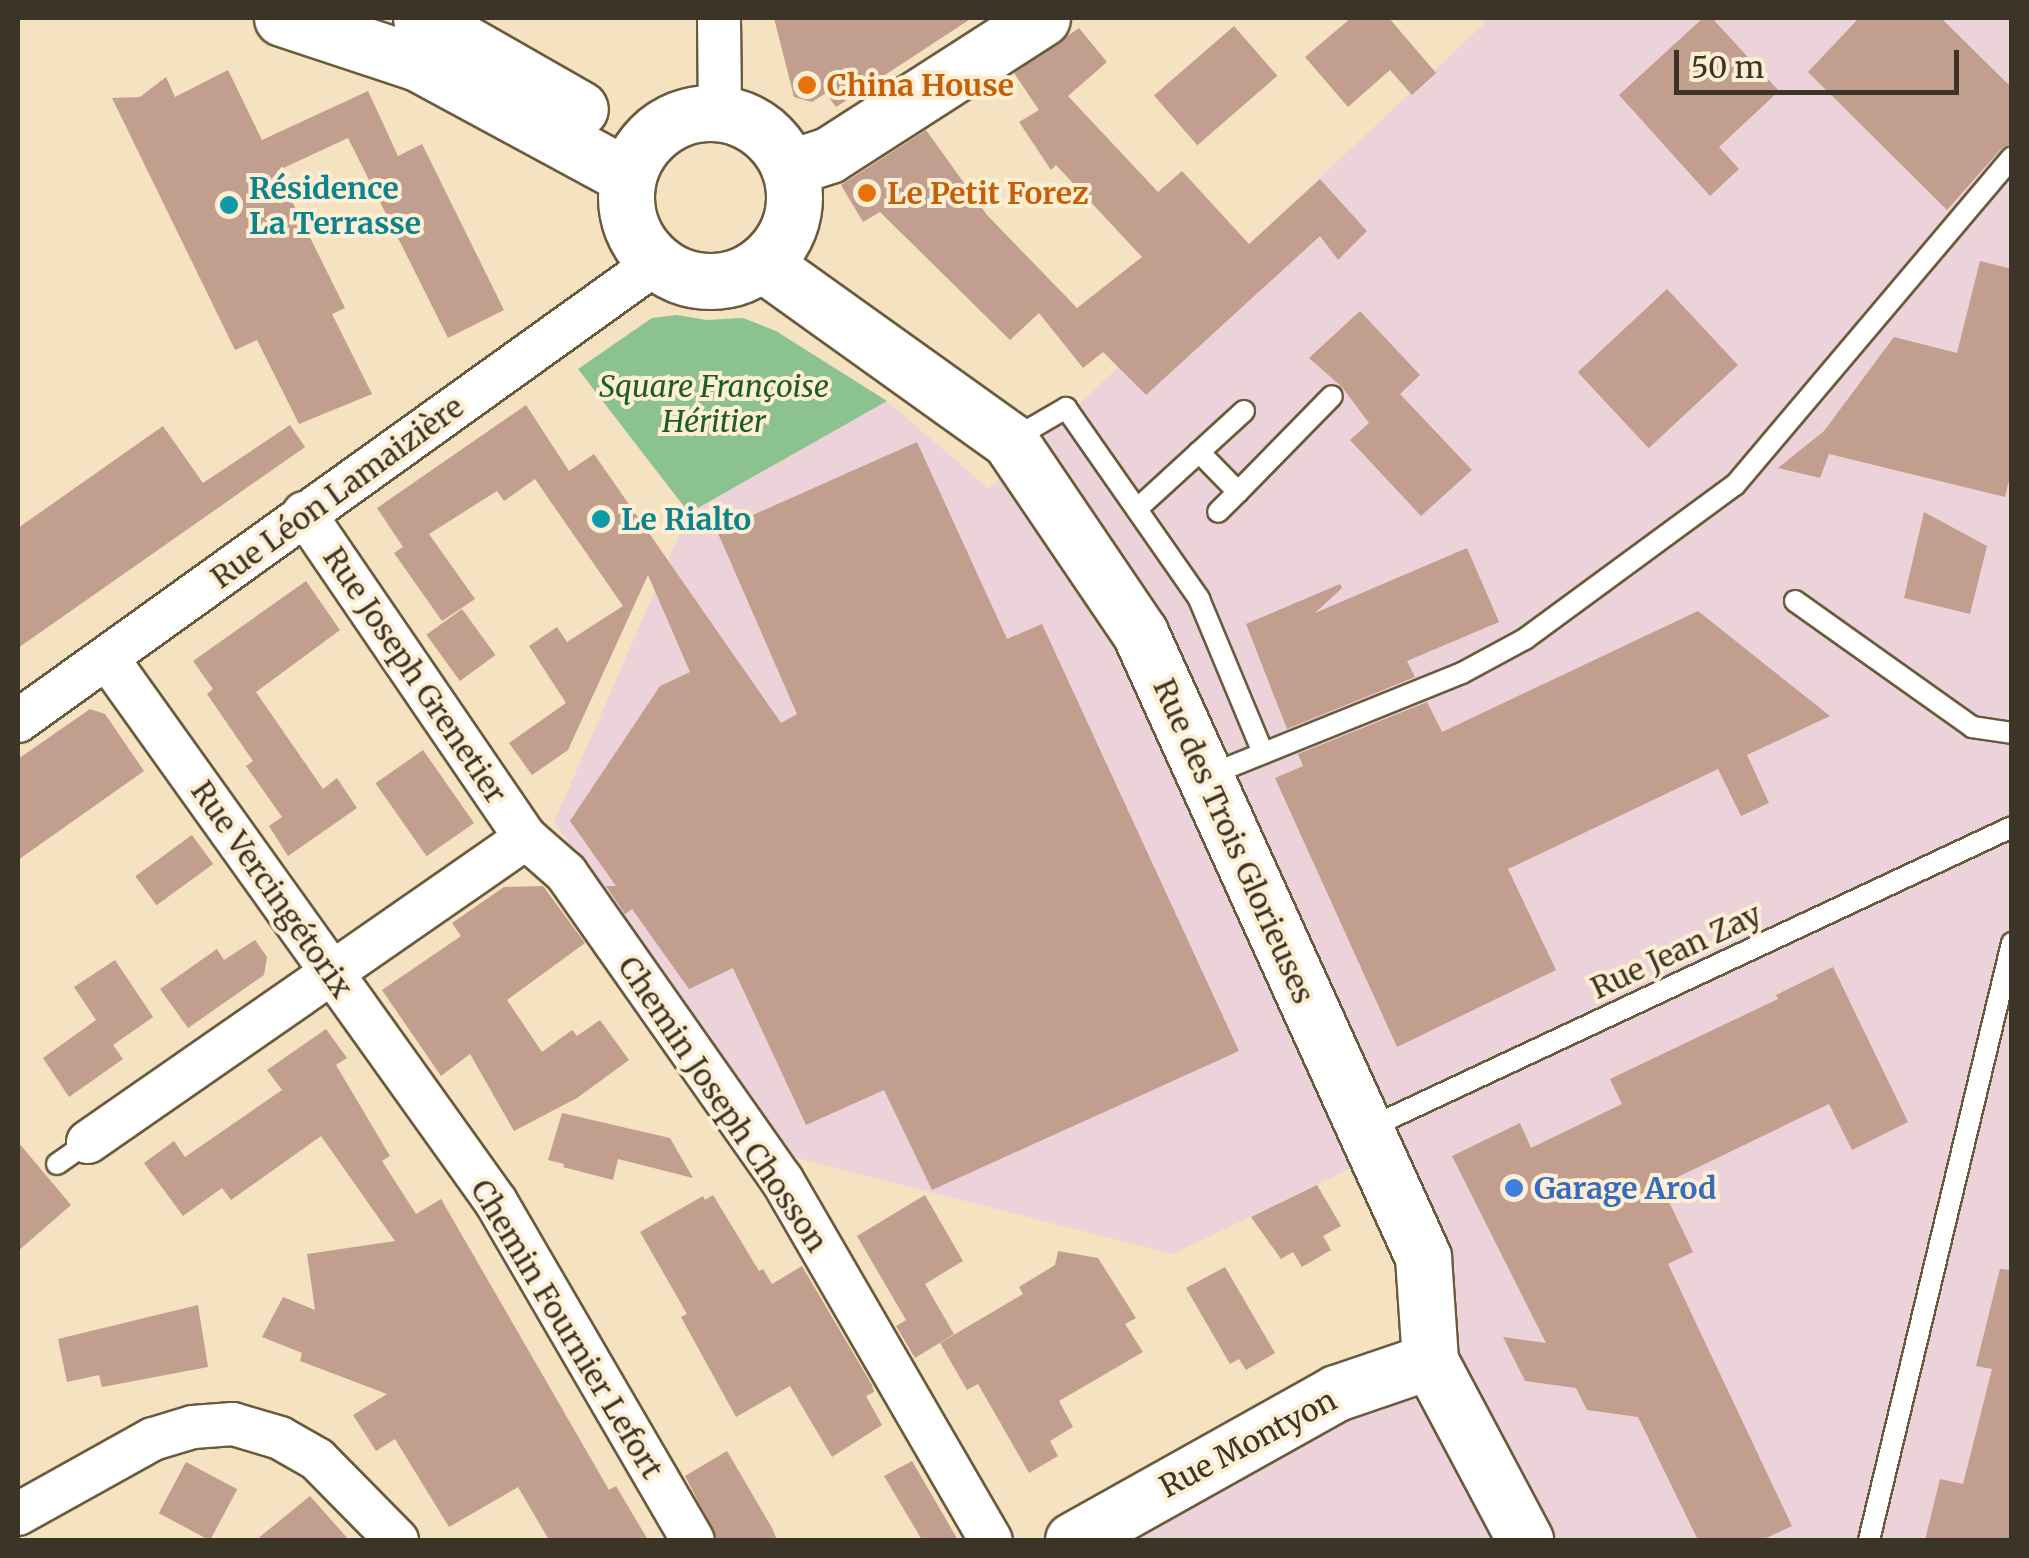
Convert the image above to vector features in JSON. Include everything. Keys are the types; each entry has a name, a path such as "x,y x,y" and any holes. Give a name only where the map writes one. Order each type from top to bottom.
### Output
{"street":[{"path":"282,18 418,63 635,162"},
{"path":"421,18 635,162"},
{"path":"718,18 720,113"},
{"path":"789,168 829,154 1042,18"},
{"path":"720,113 762,131 789,168 793,215 785,238 763,264 727,280 702,282 678,276 656,263 639,244 628,221 635,162 656,131 676,119 720,113"},
{"name":"Rue Léon Lamaizière","path":"18,721 656,263"},
{"name":"Rue des Trois Glorieuses","path":"763,264 1010,441 1140,632 1423,1257 1430,1362 1524,1540"},
{"name":"Rue Joseph Grenetier","path":"304,514 526,838"},
{"name":"Rue Vercingétorix","path":"107,658 436,1121"},
{"path":"73,1153 526,838"},
{"name":"Chemin Joseph Chosson","path":"526,838 566,873 782,1180 991,1540"},
{"name":"Chemin Fournier Lefort","path":"436,1121 496,1202 693,1540"},
{"name":"Rue Montyon","path":"1073,1540 1336,1393 1430,1362"},
{"path":"18,1514 154,1439 192,1427 233,1424 280,1438 318,1459 397,1540"}],"lane":[{"path":"1205,776 1462,673 1525,639 1735,485 2012,157"},
{"path":"1218,512 1332,396"},
{"path":"1010,441 1066,408 1199,600 1263,753"},
{"path":"1136,509 1244,411"},
{"path":"1200,452 1238,492"},
{"path":"1796,601 1972,727 2012,733"},
{"name":"Rue Jean Zay","path":"1365,1130 2012,827"},
{"path":"1870,1540 2012,943"}],"shaded area":[{"path":"1490,18 2011,18 2011,1540 1111,1540 1434,1349 1349,1169 1173,1254 785,1155 554,822 689,513 887,401 989,489"}],"green space":[{"name":"Square Françoise Héritier","path":"677,315 707,320 743,318 776,331 887,401 689,513 578,369 652,318"}],"building":[{"path":"774,18 972,18 836,107 826,93 812,102 794,97"},
{"path":"1351,18 1389,18 1436,73 1412,95 1390,70 1348,107 1305,57"},
{"path":"1703,18 1712,18 1779,91 1719,147 1739,169 1710,196 1619,95"},
{"path":"1859,18 1941,18 2012,88 2012,143 2002,148 1947,210 1808,72"},
{"path":"1234,26 1277,76 1197,145 1154,96"},
{"path":"1079,28 1107,62 1068,96 1158,192 1182,171 1249,244 1320,179 1367,231 1338,260 1320,236 1146,395 1103,352 1083,368 1039,313 1010,340 880,212 863,222 841,185 926,130 987,215 1077,308 1142,257 1056,165 1051,170 1019,122 1039,110 1014,73"},
{"name":"Résidence La Terrasse","path":"228,70 262,140 368,91 398,156 422,144 504,310 448,338 348,138 277,171 345,308 332,314 372,394 299,424 257,340 235,350 112,98 140,97 166,77 175,97"},
{"path":"1980,261 2012,269 2012,468 2005,497 1829,454 1820,478 1778,468 1824,431 1894,337 1957,353"},
{"path":"1667,289 1738,365 1649,448 1578,372"},
{"path":"1360,311 1420,375 1400,394 1472,470 1421,516 1350,440 1369,423 1342,387 1309,358"},
{"path":"526,405 569,471 594,454 781,723 797,714 717,531 917,442 1007,639 1042,624 1239,1051 932,1190 884,1090 806,1125 733,968 689,989 632,909 625,914 606,886 616,886 570,821 660,686 690,672 648,575 568,750 532,775 509,743 566,703 529,646 557,627 567,642 623,606 535,479 504,501 497,491 429,534 475,599 442,621 394,553 403,547 377,508"},
{"path":"290,425 305,447 18,648 18,528 163,426 203,483"},
{"path":"1924,512 1987,546 1970,614 1904,598"},
{"path":"1467,548 1499,622 1407,661 1415,677 1287,729 1246,624 1340,584 1342,588 1315,613"},
{"path":"306,581 340,630 256,692 323,789 337,778 357,808 288,856 269,826 282,817 246,766 253,761 207,694 213,689 193,661"},
{"path":"462,609 496,655 460,681 426,635"},
{"path":"1698,611 1830,716 1747,755 1769,803 1741,816 1718,769 1508,869 1556,970 1397,1047 1275,778 1303,766 1298,754 1427,702 1442,732"},
{"path":"90,709 105,714 144,771 18,860 18,759"},
{"path":"423,750 474,823 427,856 375,783"},
{"path":"192,835 213,864 157,905 135,876"},
{"path":"543,886 585,943 507,1000 542,1052 572,1030 577,1036 600,1020 629,1060 577,1098 514,1131 470,1054 441,1076 382,990 461,936 452,923 504,887"},
{"path":"255,940 267,957 264,975 188,1028 160,989 217,949 224,960"},
{"path":"115,960 153,1017 113,1045 123,1059 69,1097 43,1058 96,1020 74,987"},
{"path":"1833,967 1908,1122 1852,1150 1829,1104 1661,1185 1693,1252 1668,1264 1792,1526 1762,1540 1698,1540 1638,1417 1587,1410 1576,1388 1525,1381 1503,1337 1546,1343 1452,1156 1520,1123 1531,1148 1622,1104 1610,1079 1778,999 1776,995"},
{"path":"326,1029 347,1058 336,1065 390,1156 382,1161 416,1214 441,1199 609,1490 616,1486 648,1540 549,1540 518,1487 449,1527 395,1439 376,1451 353,1415 387,1394 300,1361 302,1353 262,1337 283,1297 315,1310 307,1254 395,1241 321,1136 231,1200 222,1188 183,1216 144,1163 174,1141 185,1157 282,1090 267,1070"},
{"path":"562,1113 670,1138 693,1178 618,1159 613,1180 548,1160"},
{"path":"18,1142 71,1205 18,1251"},
{"path":"1317,1185 1341,1226 1323,1236 1331,1250 1302,1267 1293,1252 1281,1259 1251,1217"},
{"path":"713,1195 759,1271 763,1269 772,1284 802,1266 872,1385 874,1392 866,1396 882,1425 832,1457 790,1386 736,1417 681,1317 687,1314 640,1232 703,1196 705,1200"},
{"path":"925,1195 963,1261 925,1284 954,1334 915,1358 896,1326 906,1320 857,1236"},
{"path":"1058,1251 1098,1258 1136,1318 1125,1324 1143,1352 1059,1401 1073,1427 1050,1441 1058,1456 1029,1473 978,1384 967,1390 940,1343 1023,1294 1019,1287 1055,1265"},
{"path":"1225,1267 1275,1353 1246,1370 1239,1359 1230,1364 1186,1288"},
{"path":"2000,1269 2012,1270 2012,1540 1925,1540 1940,1479 1963,1484 1992,1369 1976,1366"},
{"path":"198,1305 208,1367 102,1387 99,1375 67,1382 58,1339"},
{"path":"727,1451 777,1540 718,1540 685,1476"},
{"path":"912,1461 958,1540 922,1540 884,1476"},
{"path":"186,1462 237,1489 210,1540 159,1513"},
{"path":"310,1496 349,1540 256,1540"}],"place":[{"name":"China House","path":"807,85"},
{"name":"Le Petit Forez","path":"867,193"},
{"name":"Résidence La Terrasse","path":"229,205"},
{"name":"Le Rialto","path":"601,519"},
{"name":"Garage Arod","path":"1514,1188"}]}
